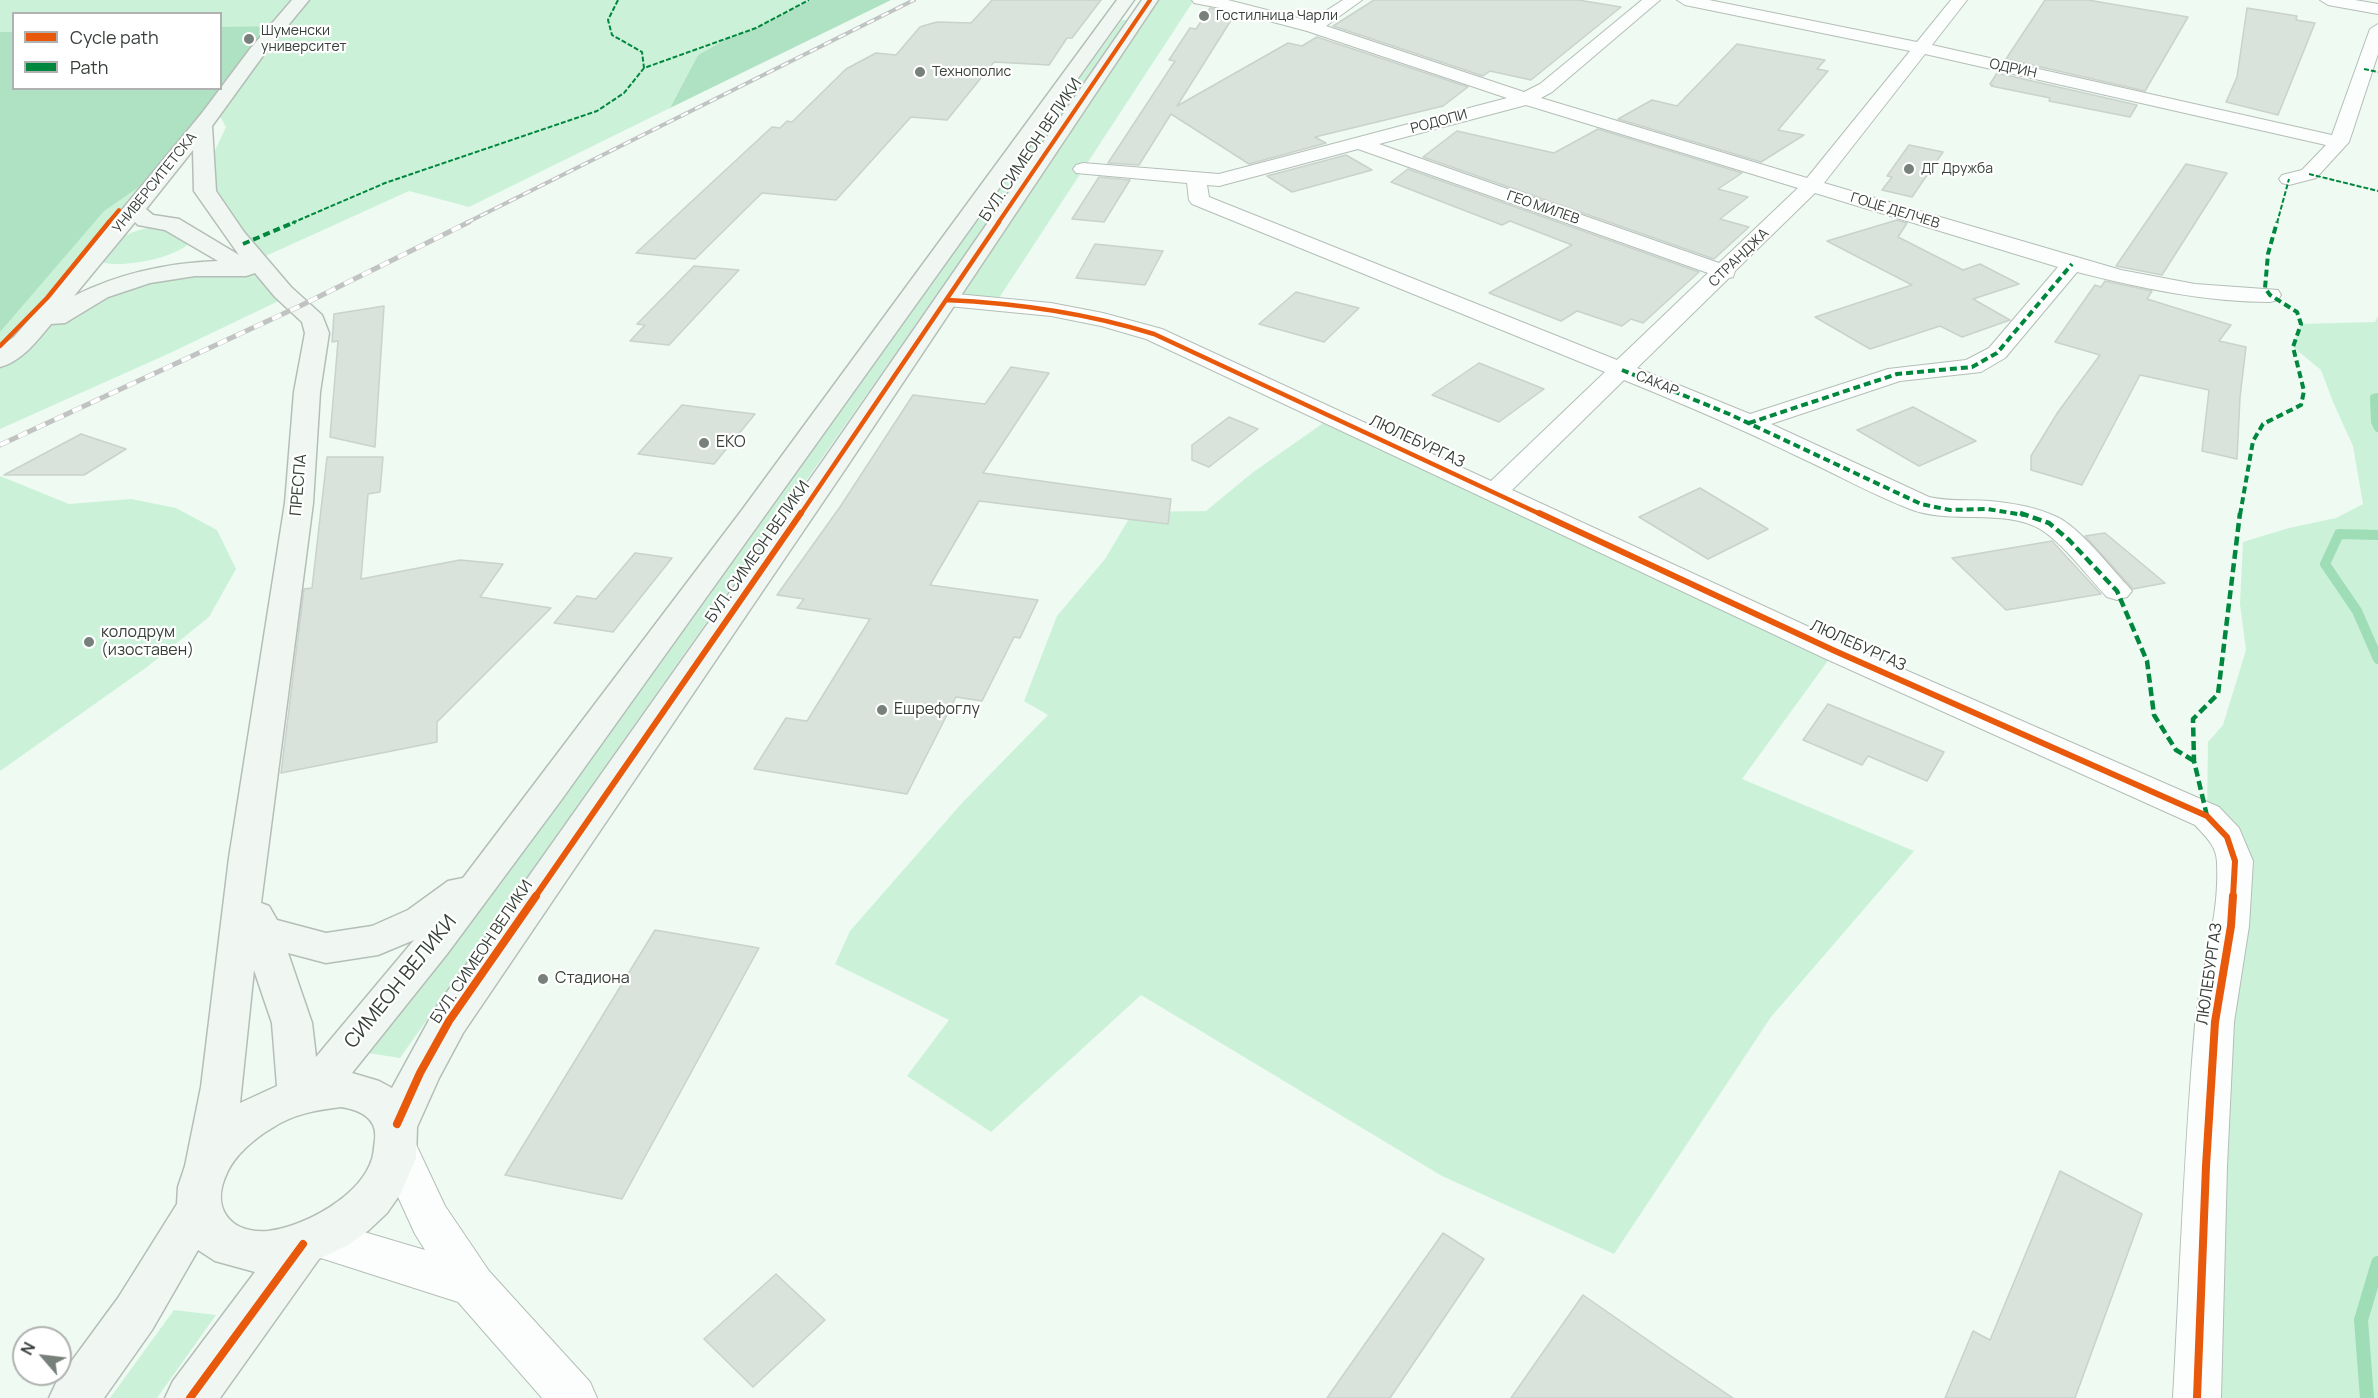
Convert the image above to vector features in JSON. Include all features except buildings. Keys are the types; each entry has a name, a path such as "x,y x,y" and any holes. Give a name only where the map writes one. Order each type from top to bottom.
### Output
{"main road":[{"name":"УНИВЕРСИТЕТСКА","path":"0,358 23,342 202,126 256,53 301,0"},
{"name":"БУЛ. СИМЕОН ВЕЛИКИ","path":"489,871 782,477 1126,0"},
{"name":"БУЛ. СИМЕОН ВЕЛИКИ","path":"397,1137 420,1073 449,1021 1150,0"},
{"name":"ПРЕСПА","path":"202,126 205,191 236,237 251,265 313,320 317,333 307,392 299,503 245,883 222,1087 202,1188"},
{"path":"133,209 184,205 236,237"},
{"path":"133,209 146,220 171,224 251,265"},
{"path":"23,342 68,309 96,294 132,280 170,270 251,265"},
{"path":"261,931 326,948 378,940 421,920 489,871"},
{"name":"СИМЕОН ВЕЛИКИ","path":"305,1094 390,999 489,871"},
{"path":"245,883 291,1023 305,1094"},
{"path":"74,1398 135,1314 170,1259 202,1188 222,1145 245,1124 271,1107 305,1094 341,1089 366,1094 386,1106 397,1137 388,1175 372,1199 347,1221 310,1241 266,1252 232,1248 209,1233 202,1188"},
{"path":"190,1398 310,1241"}],"street":[{"name":"ГОЦЕ ДЕЛЧЕВ","path":"1200,0 1221,3 1312,27 1526,99 2072,264 2133,280 2206,294 2270,295"},
{"path":"1312,27 1354,0"},
{"name":"РОДОПИ","path":"1083,169 1219,180 1526,99 1546,88 1652,0"},
{"name":"ОДРИН","path":"1685,0 1920,48 2339,142"},
{"name":"СТРАНДЖА","path":"1494,493 1725,272 1811,186 1959,0"},
{"path":"2328,0 2378,9"},
{"path":"2289,179 2309,174 2339,142 2378,29"},
{"name":"ГЕО МИЛЕВ","path":"1361,144 1725,272"},
{"name":"САКАР","path":"1196,178 1199,200 1749,423 1922,504 1950,510 1987,509 2019,513 2049,523 2069,540 2117,591"},
{"path":"1749,423 1898,374 1972,367 1997,353 2072,264"},
{"name":"ЛЮЛЕБУРГАЗ","path":"946,300 997,301 1063,310 1109,319 1154,334 1824,646 2207,816 2227,837 2235,861 2231,926 2216,1022 2206,1166 2197,1398"},
{"path":"397,1137 430,1220 473,1286 573,1398"},
{"path":"310,1241 383,1256 473,1286"}],"green space":[{"path":"0,0 811,0 756,28 726,39 698,55 670,108 469,207 409,191 257,260 289,296 170,353 0,429","holes":["215,108 226,127 203,176 256,260 96,294 25,339"]},
{"path":"811,0 891,0 670,108 698,55 726,39 756,28"},
{"path":"1150,0 1194,0 997,301 946,300"},
{"path":"1122,20 1130,20 400,1058 368,1053"},
{"path":"280,26 168,167 104,211 0,332 0,32 12,32 12,90 222,90 222,27"},
{"path":"158,226 191,241 174,253 147,261 119,264 99,261 124,236 138,230"},
{"path":"2378,316 2378,1398 2197,1398 2235,861 2207,816 2208,742 2223,725 2246,650 2240,604 2243,542 2289,528 2336,518 2363,504 2353,446 2321,370 2293,347 2301,324 2375,322"},
{"path":"1332,417 1835,651 1742,779 1914,851 1771,1017 1614,1254 1442,1176 1141,995 991,1132 907,1076 949,1020 835,964 850,931 962,803 1048,715 1024,701 1057,616 1105,559 1133,512 1206,511 1252,473"},
{"name":"колодрум (изоставен)","path":"0,476 69,504 131,499 176,508 217,530 236,569 209,617 147,667 0,771"},
{"path":"174,1310 216,1315 157,1398 110,1398"}],"waterway":[{"path":"2378,397 2374,398 2375,422 2378,428"},
{"path":"2378,535 2339,534 2325,564 2357,611 2378,659"},
{"path":"2367,1398 2361,1320 2378,1263"}],"railway":[{"path":"466,223 914,0"},
{"path":"0,445 300,306 469,222"}],"marked path":[{"path":"618,0 608,20 612,35 642,52 644,68"},
{"path":"243,244 385,183 597,111 624,93 644,68 756,28 809,0"},
{"path":"2364,69 2378,72"},
{"path":"2309,174 2378,191"},
{"path":"2207,816 2194,761 2193,719 2218,694 2237,533 2253,441 2263,424 2301,405 2304,391 2293,347 2301,324 2297,312 2270,295 2265,288 2268,254 2289,179"},
{"path":"1749,423 1897,374 1972,367 1997,353 2072,264"},
{"path":"1622,370 1729,414 1921,504 1950,510 1987,509 2019,513 2049,523 2069,540 2117,591 2147,661 2154,715 2176,750 2194,761"}],"cycle path":[{"path":"397,1124 420,1073 449,1021 832,468 1150,0"},
{"path":"0,346 47,298 119,210"},
{"path":"946,300 999,303 1077,314 1154,334 1835,651 2207,816 2227,837 2235,861 2231,926 2215,1022 2206,1166 2197,1398"},
{"path":"190,1398 303,1244"}],"place":[{"name":"Гостилница Чарли","path":"1204,16"},
{"name":"Шуменски университет","path":"249,39"},
{"name":"Технополис","path":"920,72"},
{"name":"ДГ Дружба","path":"1909,169"},
{"name":"EKO","path":"704,443"},
{"name":"колодрум (изоставен)","path":"89,642"},
{"name":"Ешрефоглу","path":"882,710"},
{"name":"Стадиона","path":"543,979"}]}
